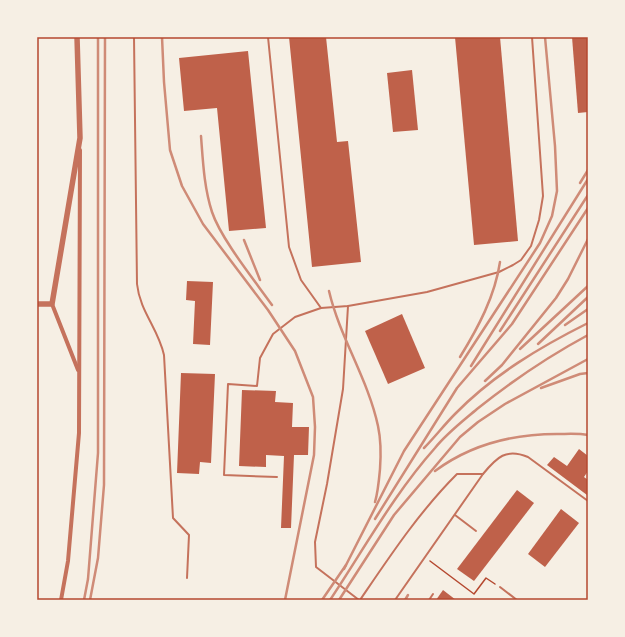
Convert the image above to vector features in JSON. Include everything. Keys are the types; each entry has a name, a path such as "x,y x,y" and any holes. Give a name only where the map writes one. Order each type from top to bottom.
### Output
{"street":[{"path":"61,600 68,561 75,498 79,433 80,138 77,37"},
{"path":"79,373 52,304 80,138"},
{"path":"37,304 52,304"}],"lane":[{"path":"134,37 138,299 160,340 164,355 173,518 189,535 187,578"},
{"path":"268,37 289,247 301,280 321,308"},
{"path":"277,477 224,475 228,384 257,386 260,358 273,334 294,316 321,308 348,306 427,292 499,272 521,260 531,246 539,220 543,196 532,37"},
{"path":"348,306 343,389 329,477 315,542 316,567 360,600 404,535 435,496 457,474 483,474"},
{"path":"395,600 483,474 501,456 510,453 519,453 528,457 588,501"},
{"path":"455,515 476,531"},
{"path":"500,587 517,600"},
{"path":"429,600 434,594"}],"path":[{"path":"425,557 474,594 486,578 500,587"}],"building":[{"path":"289,37 326,37 337,142 348,141 361,262 312,267"},
{"path":"455,37 500,37 518,241 474,245"},
{"path":"572,37 588,37 588,112 578,113"},
{"path":"248,51 266,228 229,231 217,108 184,111 179,58"},
{"path":"412,70 418,130 393,132 387,73"},
{"path":"187,281 213,282 210,345 193,344 195,301 186,300"},
{"path":"402,314 425,368 388,384 365,331"},
{"path":"181,373 215,374 211,463 200,462 199,474 177,473"},
{"path":"242,390 276,391 275,402 293,403 292,427 309,427 308,455 294,455 291,528 281,528 284,456 266,455 266,467 239,466"},
{"path":"579,449 588,456 588,471 584,477 588,480 587,495 547,465 554,457 567,466"},
{"path":"517,490 534,503 474,581 457,569"},
{"path":"561,509 579,523 545,567 528,554"},
{"path":"443,590 456,600 436,600"}],"railway":[{"path":"84,600 88,579 98,453 98,37"},
{"path":"90,600 98,558 104,485 105,37"},
{"path":"162,37 170,150 182,186 203,224 268,310 295,351 313,397 315,427 314,455 285,600"},
{"path":"344,569 404,451 540,243 552,216 557,191 555,146 545,37"},
{"path":"201,136 207,193 216,223 239,260 272,305"},
{"path":"580,183 588,170"},
{"path":"471,366 588,179"},
{"path":"500,331 588,195"},
{"path":"375,519 457,388 512,324 588,208"},
{"path":"485,381 502,365 556,298 568,279 588,239"},
{"path":"244,240 260,280"},
{"path":"460,357 485,311 498,275 500,262"},
{"path":"520,349 588,286"},
{"path":"329,291 340,325 368,392 378,426 381,453 375,502"},
{"path":"538,344 588,297"},
{"path":"565,325 588,309"},
{"path":"424,448 451,418 501,374 552,342 588,323"},
{"path":"330,600 406,484 445,437 477,409 517,379 559,351 588,335"},
{"path":"339,600 394,515 460,437 478,422 505,404 588,359"},
{"path":"541,388 580,374 588,373"},
{"path":"435,471 463,454 477,448 508,439 541,435 588,435"},
{"path":"322,600 346,565"},
{"path":"405,600 408,595"}]}
